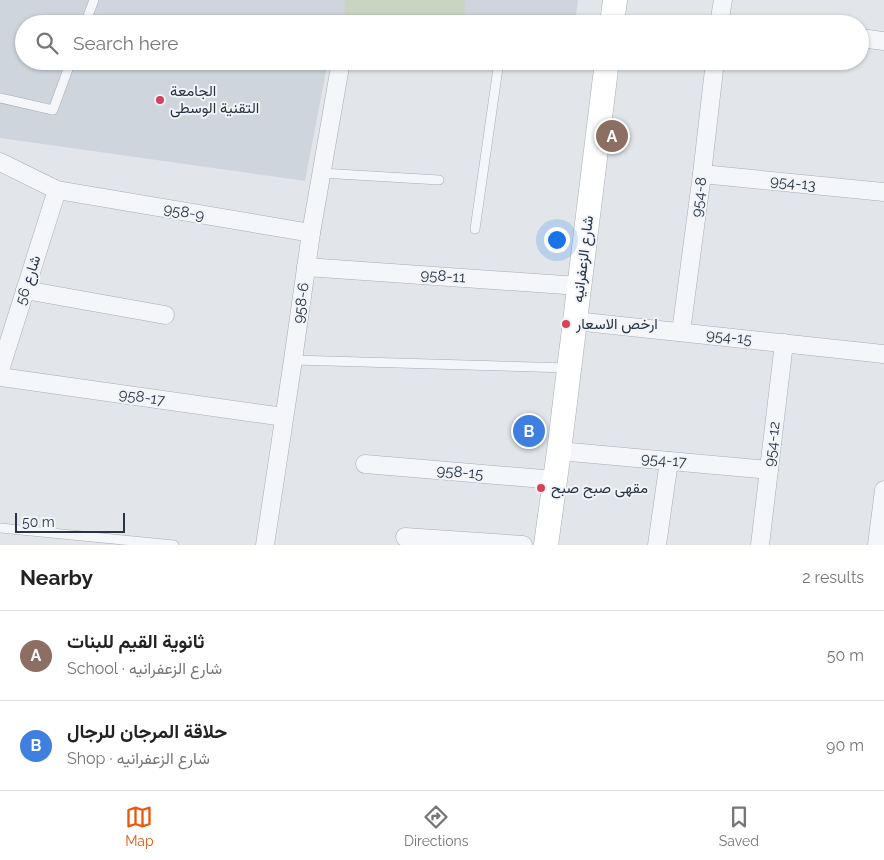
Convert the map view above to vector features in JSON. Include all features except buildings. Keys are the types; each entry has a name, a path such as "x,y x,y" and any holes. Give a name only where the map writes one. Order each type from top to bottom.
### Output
{"street":[{"path":"613,15 615,0"},
{"path":"720,15 723,0"},
{"path":"869,39 884,41"},
{"name":"958-6","path":"264,545 311,233 339,70"},
{"name":"شارع الزعفرانيه","path":"546,545 606,70"},
{"name":"954-8","path":"681,332 714,70"},
{"name":"958-9","path":"0,162 57,190 311,233"},
{"name":"954-13","path":"702,174 884,192"},
{"name":"شارع 56","path":"0,370 57,190"},
{"name":"958-11","path":"306,267 579,286"},
{"path":"25,290 166,314"},
{"name":"954-15","path":"575,321 884,354"},
{"name":"954-12","path":"760,545 784,343"},
{"name":"958-17","path":"0,377 284,417"},
{"name":"954-17","path":"559,451 769,470"},
{"path":"657,545 668,461"},
{"name":"958-15","path":"365,464 555,480"},
{"path":"877,545 884,490"},
{"path":"405,537 523,545"}],"lane":[{"path":"88,15 94,0"},
{"path":"0,98 53,110 68,70"},
{"path":"475,229 498,70"},
{"path":"321,173 439,180"},
{"path":"293,360 569,368"},
{"path":"0,528 174,545"}],"shaded area":[{"name":"الجامعة التقنية الوسطى","path":"0,0 578,0 576,15 15,15 15,70 326,70 305,181 0,138"}],"green space":[{"path":"345,0 465,0 464,15 344,15"}],"place":[{"name":"الجامعة التقنية الوسطى","path":"160,100"},
{"name":"ثانوية القيم للبنات","path":"612,136"},
{"name":"ارخص الاسعار","path":"566,324"},
{"name":"حلاقة المرجان للرجال","path":"529,431"},
{"name":"مقهى صبح صبح","path":"541,488"}]}
